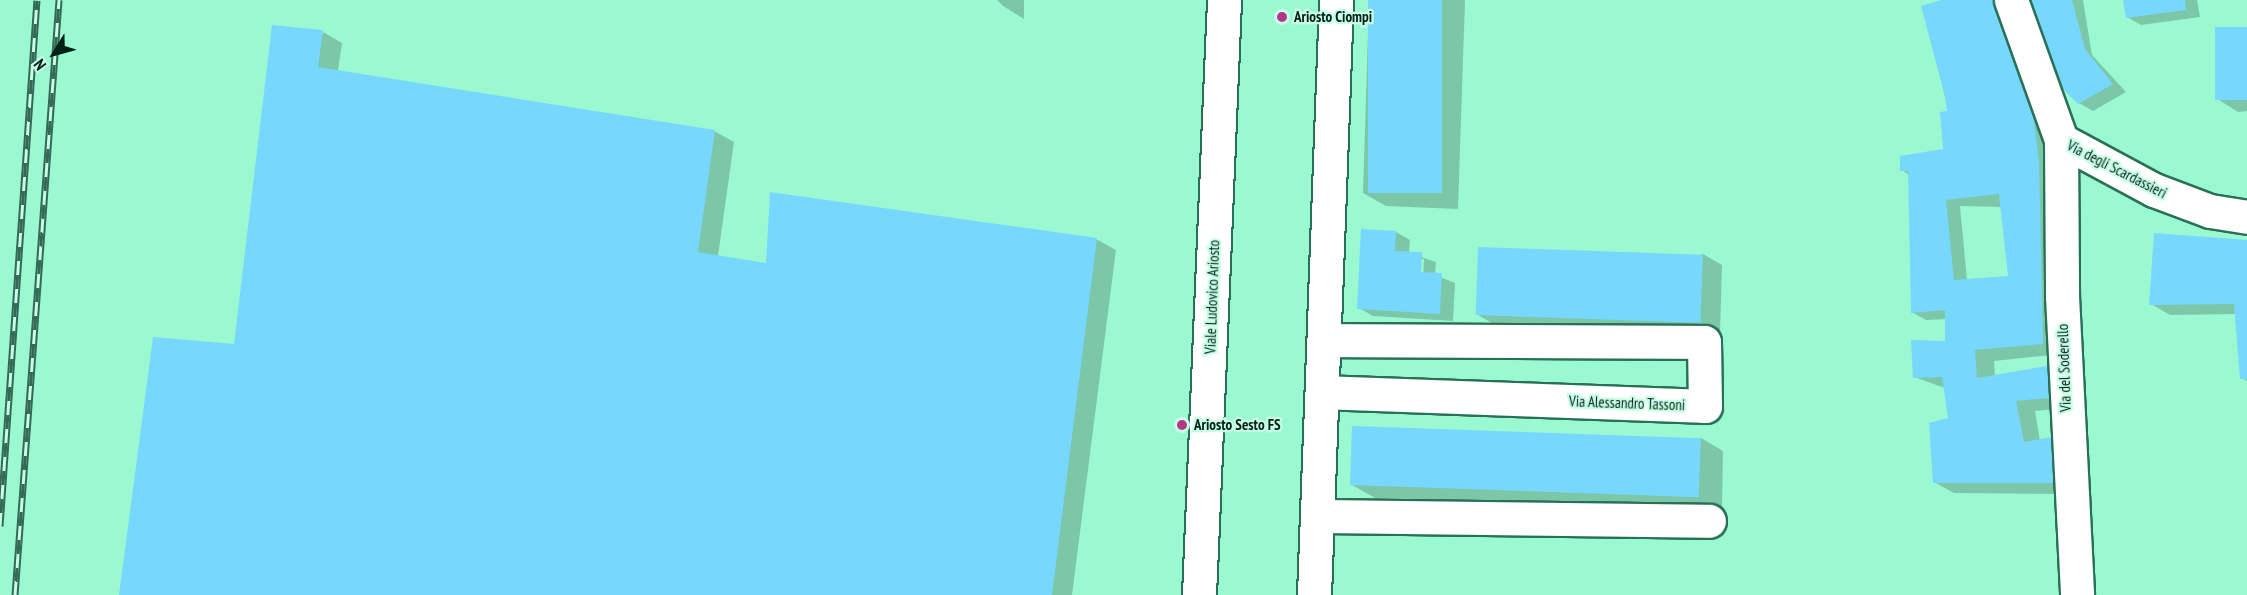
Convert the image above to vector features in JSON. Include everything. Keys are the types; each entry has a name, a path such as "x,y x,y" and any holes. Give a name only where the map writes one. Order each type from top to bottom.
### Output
{"street":[{"name":"Viale Ludovico Ariosto","path":"1199,595 1224,0"},
{"path":"1314,595 1336,0"},
{"name":"Via degli Scardassieri","path":"2011,0 2061,140 2154,190 2210,211 2247,217"},
{"name":"Via del Soderello","path":"2061,140 2064,366 2078,595"},
{"name":"Via Alessandro Tassoni","path":"1323,392 1705,406 1704,342 1325,340"},
{"path":"1318,516 1709,521"}],"building":[{"path":"1368,0 1442,0 1442,193 1368,193"},
{"path":"1941,0 2004,0 2030,90 2039,161 2043,344 1975,350 1977,378 2047,366 2049,398 2016,401 2024,442 2052,437 2059,483 1933,483 1929,423 1948,418 1942,377 1913,378 1911,340 1945,341 1945,310 1911,313 1908,171 1900,171 1900,156 1943,149 1940,112 1947,111 1945,96 1921,6","holes":["1999,194 2008,276 1954,280 1946,200"]},
{"path":"2021,0 2072,0 2085,49 2113,84 2078,104 2058,84"},
{"path":"2123,0 2185,0 2186,10 2126,18"},
{"path":"272,25 323,30 318,67 715,130 698,252 766,263 770,192 1097,238 1052,595 119,595 153,337 234,344"},
{"path":"2215,27 2247,27 2247,100 2215,100"},
{"path":"1361,229 1396,231 1395,251 1422,252 1421,272 1442,273 1440,314 1357,309"},
{"path":"2154,233 2247,240 2247,379 2240,379 2234,304 2149,305"},
{"path":"1478,247 1703,255 1700,323 1476,315"},
{"path":"1352,426 1701,438 1699,497 1350,485"}],"railway":[{"path":"0,526 37,0"},
{"path":"15,595 59,0"}],"place":[{"name":"Ariosto Ciompi","path":"1282,17"},
{"name":"Ariosto Sesto FS","path":"1182,425"}]}
